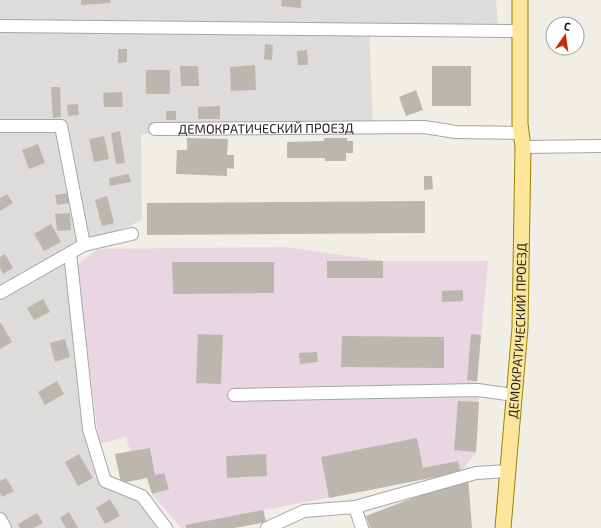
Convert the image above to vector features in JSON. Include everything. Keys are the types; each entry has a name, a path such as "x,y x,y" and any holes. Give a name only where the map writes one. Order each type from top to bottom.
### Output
{"main road":[{"path":"520,0 521,135"},
{"name":"ДЕМОКРАТИЧЕСКИЙ ПРОЕЗД","path":"503,528 520,328 521,135"}],"street":[{"path":"0,26 520,31"},
{"path":"0,126 61,126 84,245"},
{"name":"ДЕМОКРАТИЧЕСКИЙ ПРОЕЗД","path":"156,129 424,127 456,132 521,135"},
{"path":"521,135 601,146"},
{"path":"0,293 84,245 132,234"},
{"path":"70,254 89,429 105,481 142,496 166,528"},
{"path":"234,395 478,390 514,395"},
{"path":"266,528 304,511 355,507 476,473 508,471"},
{"path":"355,507 362,528"},
{"path":"0,519 5,528"}],"shaded area":[{"path":"0,0 496,0 498,29 369,29 373,122 141,134 142,220 71,252 102,480 138,498 160,528 0,528"},
{"path":"285,247 383,261 488,261 477,381 479,402 476,452 461,472 264,510 266,522 234,528 181,528 152,494 147,478 121,483 115,454 130,451 126,437 99,444 77,265 98,249"}],"building":[{"path":"81,0 110,0 111,3 81,5"},
{"path":"282,0 301,0 301,8 281,6"},
{"path":"265,44 273,45 272,60 264,59"},
{"path":"118,49 127,49 127,62 118,63"},
{"path":"307,50 308,65 298,65 297,51"},
{"path":"255,65 256,90 231,91 230,67"},
{"path":"180,66 198,66 199,86 181,86"},
{"path":"432,66 471,66 471,106 432,106"},
{"path":"146,70 170,70 170,94 146,94"},
{"path":"51,87 60,87 61,117 53,118"},
{"path":"416,90 423,110 406,116 399,97"},
{"path":"122,92 123,107 104,107 103,93"},
{"path":"78,104 79,115 68,116 67,105"},
{"path":"220,106 220,119 198,119 198,107"},
{"path":"166,111 176,111 176,120 166,120"},
{"path":"120,131 125,163 116,164 111,133"},
{"path":"104,136 109,159 94,162 89,139"},
{"path":"187,138 228,139 227,155 234,155 234,169 227,168 227,176 176,174 177,150 187,150"},
{"path":"324,138 347,138 347,141 353,141 353,153 346,153 346,161 325,161 325,158 287,158 287,142 324,141"},
{"path":"38,144 45,163 29,169 22,150"},
{"path":"129,174 131,182 110,186 109,178"},
{"path":"424,176 432,176 433,189 424,190"},
{"path":"68,193 70,203 57,205 55,195"},
{"path":"7,194 13,203 0,211 0,198"},
{"path":"107,196 114,223 102,226 95,200"},
{"path":"425,201 425,233 147,235 147,203"},
{"path":"70,213 71,230 57,231 55,214"},
{"path":"51,224 61,242 44,251 34,234"},
{"path":"5,254 13,268 3,274 0,268 0,257"},
{"path":"327,261 383,261 383,278 327,278"},
{"path":"172,262 274,262 274,293 173,294"},
{"path":"463,290 463,301 442,302 442,291"},
{"path":"43,299 50,312 34,320 27,308"},
{"path":"1,323 12,342 0,349 0,324"},
{"path":"198,334 223,335 221,384 196,383"},
{"path":"471,334 481,335 477,381 467,380"},
{"path":"342,336 444,337 444,368 341,367"},
{"path":"65,339 70,357 55,362 50,343"},
{"path":"317,352 318,362 300,364 299,353"},
{"path":"57,381 64,394 45,405 38,392"},
{"path":"458,401 479,402 476,452 454,450"},
{"path":"417,438 423,468 458,461 461,472 329,498 321,457"},
{"path":"150,448 155,475 164,473 169,489 152,494 147,478 121,483 115,454"},
{"path":"79,454 93,478 78,486 65,462"},
{"path":"266,454 267,476 227,478 226,456"},
{"path":"468,477 472,528 370,528 366,516"},
{"path":"6,478 14,491 2,497 0,493 0,481"},
{"path":"110,499 120,516 105,524 96,508"},
{"path":"263,510 266,522 234,528 186,528 186,525"},
{"path":"69,512 78,528 66,528 60,518"},
{"path":"37,513 43,523 34,528 20,528 18,524"}]}
